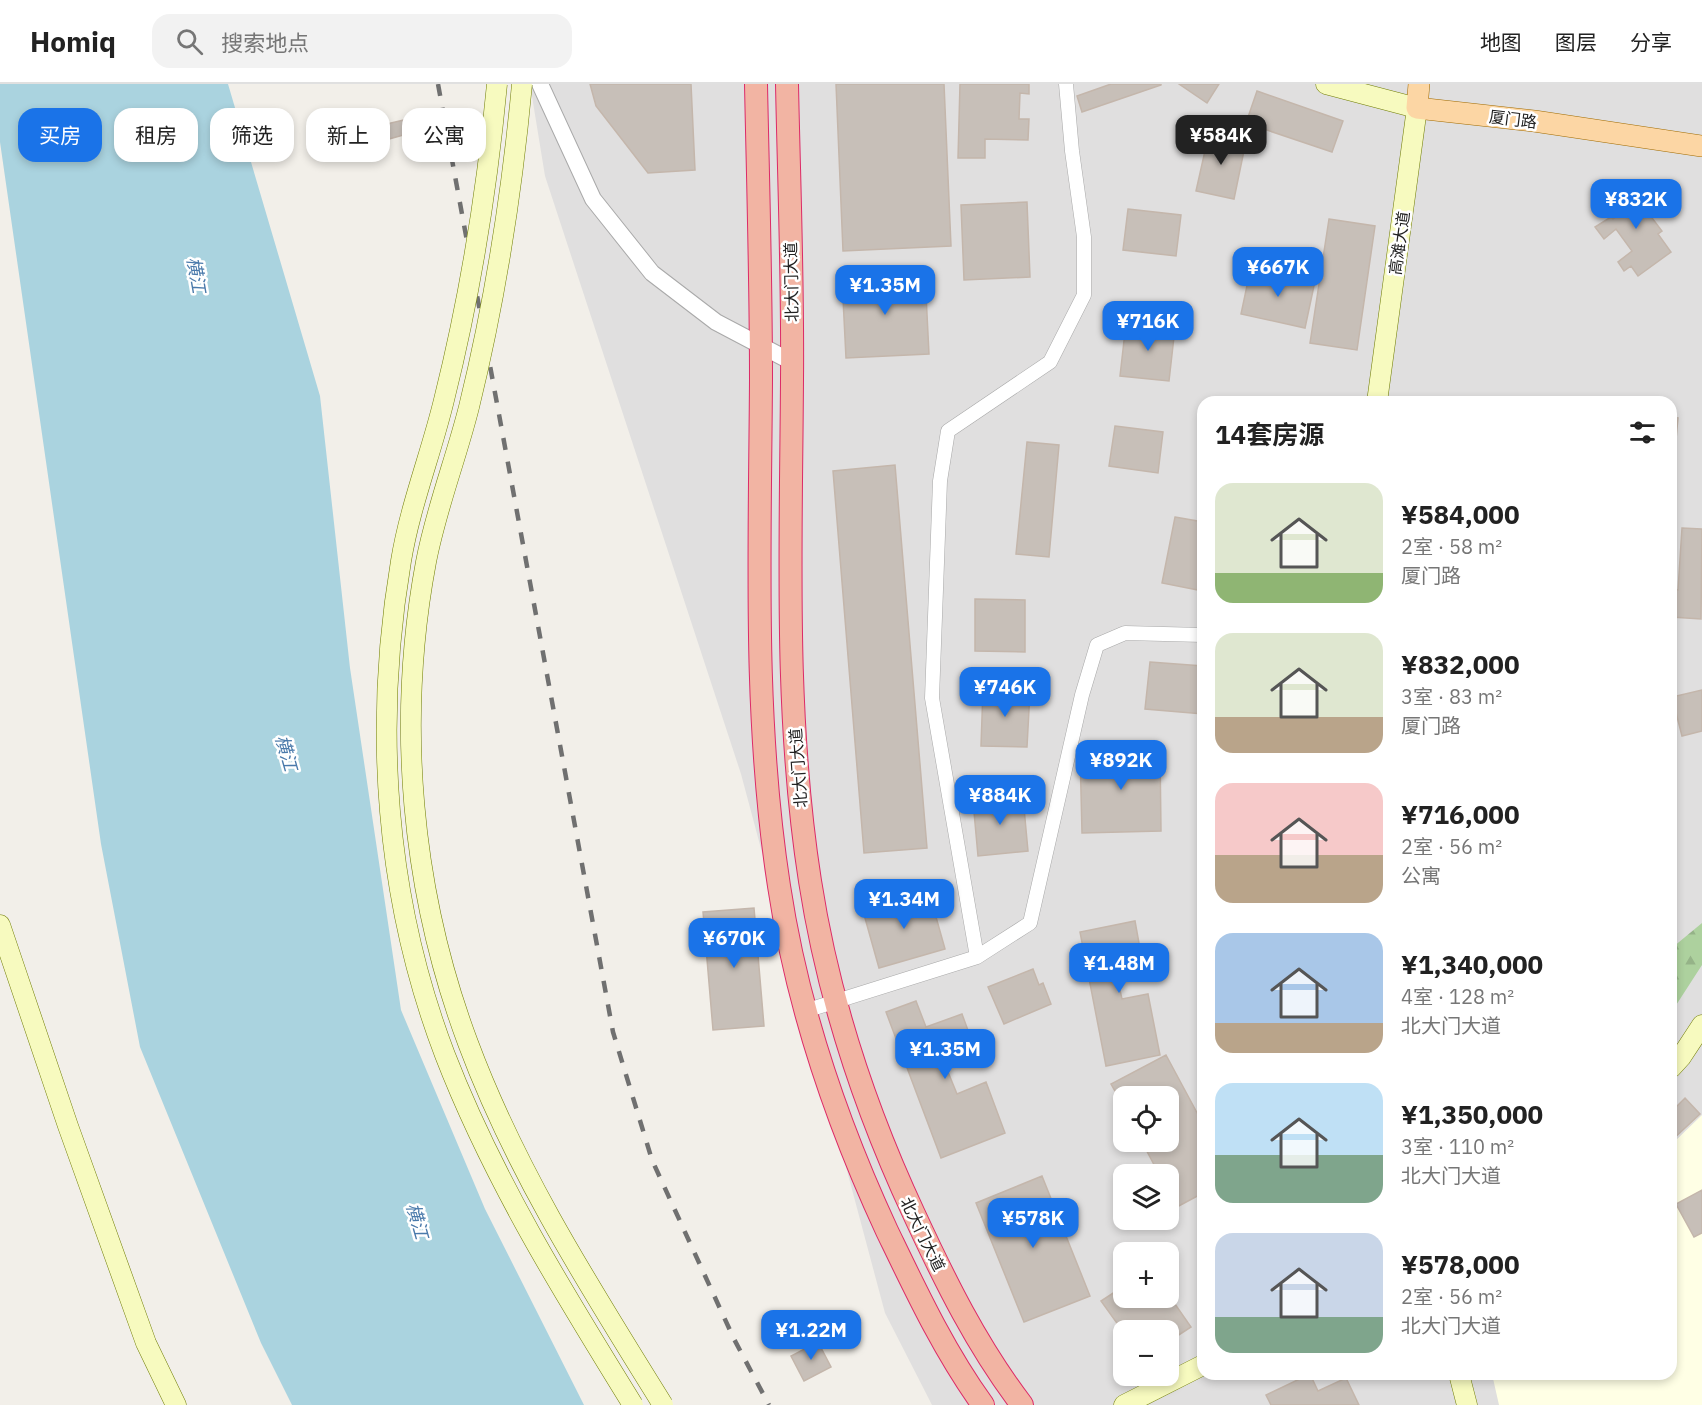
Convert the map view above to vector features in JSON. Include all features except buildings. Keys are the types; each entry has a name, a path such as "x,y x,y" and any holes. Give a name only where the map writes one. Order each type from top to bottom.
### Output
{"highway":[{"name":"北大门大道","path":"756,84 761,346 760,628 766,771 779,886 805,1011 833,1100 871,1197 938,1335 983,1405"},
{"name":"北大门大道","path":"787,84 792,362 791,628 797,769 810,881 819,933 835,1002 865,1097 905,1195 966,1320 993,1365 1022,1405"}],"main road":[{"path":"497,84 484,199 465,306 444,402 408,526 396,595 386,721 390,822 402,901 414,959 431,1016 461,1094 524,1221 566,1296 633,1405"},
{"path":"522,84 509,202 492,299 469,408 434,524 422,586 412,710 412,769 416,819 426,897 436,941 455,1008 484,1084 514,1148 567,1247 663,1405"},
{"name":"厦门路","path":"1326,84 1417,108 1534,121 1702,146"},
{"name":"高滩大道","path":"1378,396 1419,84"},
{"path":"0,925 68,1126 146,1343 176,1405"},
{"path":"1677,1061 1702,1025"},
{"path":"1124,1405 1197,1368"},
{"path":"1461,1380 1467,1405"}],"street":[{"path":"540,84 593,199 652,273 716,322 792,362"},
{"path":"977,957 932,698 940,481 948,431 1050,362 1084,296 1084,237 1072,151 1066,84"},
{"path":"805,1011 977,957 1030,923 1082,695 1097,645 1125,633 1197,635"}],"shaded area":[{"path":"530,84 1702,84 1702,1405 932,1405 885,1313 741,774 545,176"},
{"path":"1702,1115 1702,1405 1499,1405 1493,1380 1677,1380 1677,1139"}],"green space":[{"path":"1702,923 1702,965 1677,1004 1677,944"}],"water":[{"name":"横江","path":"0,84 228,84 235,108 210,108 210,162 251,162 320,396 350,668 401,1010 485,1209 584,1405 292,1405 261,1343 140,1047 101,844 0,142"}],"railway":[{"path":"438,84 613,1032 652,1160 734,1339 769,1405"}]}
